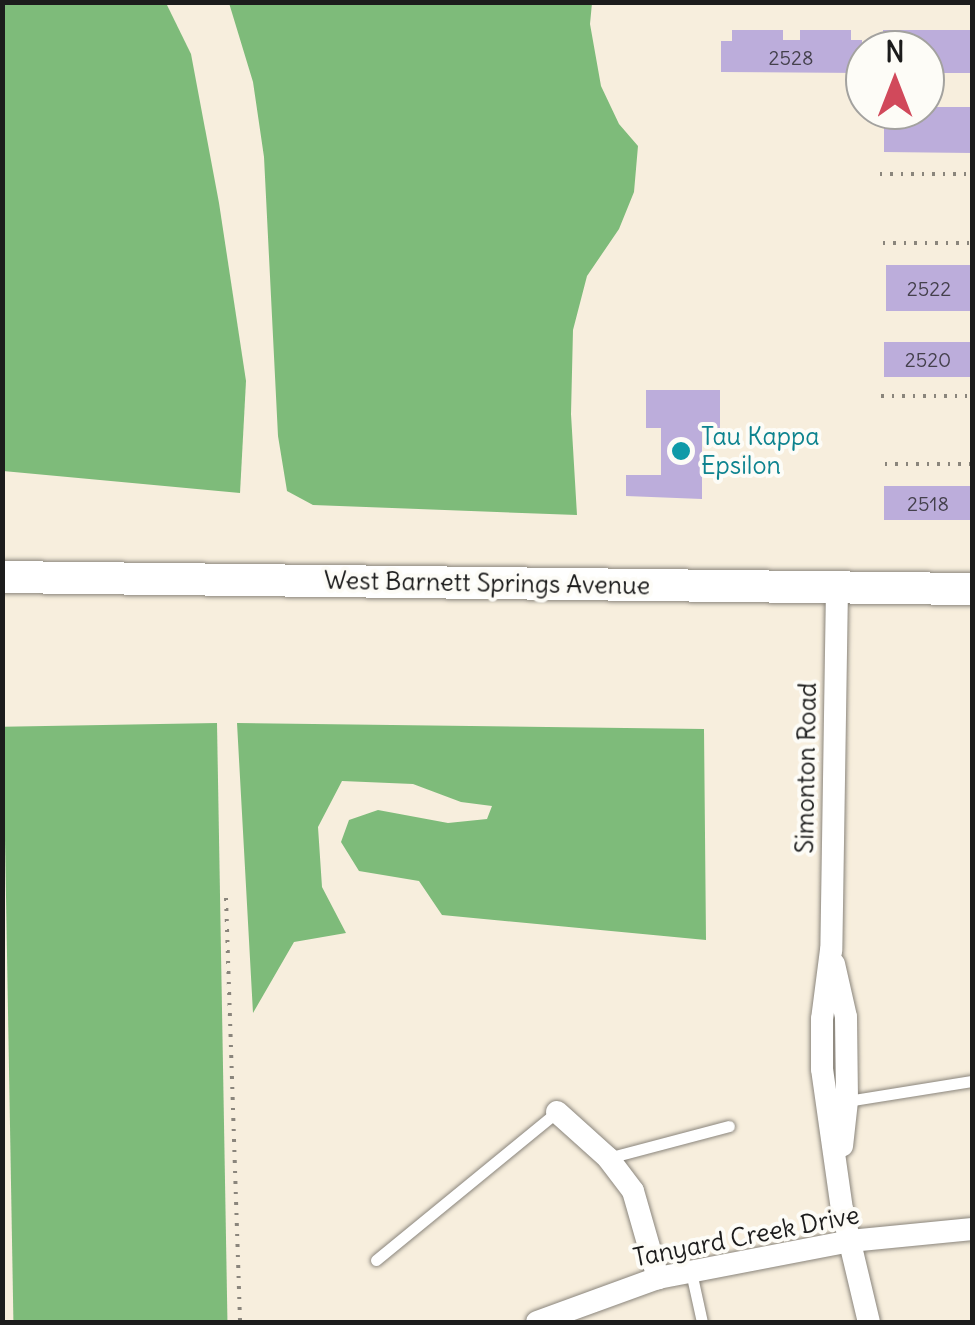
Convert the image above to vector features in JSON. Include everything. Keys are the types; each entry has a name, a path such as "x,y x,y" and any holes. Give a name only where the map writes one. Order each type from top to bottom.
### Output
{"street":[{"name":"West Barnett Springs Avenue","path":"2,577 972,589"},
{"name":"Simonton Road","path":"837,588 831,950 822,1020 822,1069 850,1242 869,1322"},
{"name":"Simonton Road","path":"831,950 846,1017 847,1101 839,1179"},
{"path":"556,1112 608,1158 632,1191 658,1278"},
{"name":"Tanyard Creek Drive","path":"537,1322 658,1278 850,1242 972,1228"}],"lane":[{"path":"847,1101 972,1081"},
{"path":"376,1260 556,1112"},
{"path":"608,1158 730,1126"},
{"path":"691,1272 702,1322"}],"path":[{"path":"880,174 972,174"},
{"path":"883,243 972,244"},
{"path":"881,396 972,396"},
{"path":"885,464 972,464"},
{"path":"226,898 240,1322"}],"green space":[{"path":"2,3 166,3 191,54 246,381 240,493 3,471"},
{"path":"229,3 592,3 590,24 601,86 619,124 638,146 634,192 619,229 587,276 573,330 571,414 577,515 313,505 287,491 278,436 264,157 253,82"},
{"path":"217,723 227,1322 13,1322 3,727"},
{"path":"237,723 704,729 706,940 442,915 419,881 359,871 341,842 349,820 378,810 448,823 487,819 492,806 461,802 413,784 342,781 318,827 322,887 346,933 294,942 253,1013"}],"building":[{"path":"732,30 783,30 783,40 800,40 800,30 845,30 845,73 721,72 721,41 732,41"},
{"path":"945,30 972,30 972,73 945,73"},
{"path":"945,107 972,107 972,153 884,152 884,130 945,130"},
{"path":"886,265 972,265 972,311 886,311"},
{"path":"884,342 972,342 972,377 884,377"},
{"name":"Tau Kappa Epsilon","path":"646,390 720,390 720,428 702,428 702,499 626,496 626,475 661,475 661,428 646,428"},
{"path":"884,486 972,486 972,520 884,520"}],"place":[{"name":"Tau Kappa Epsilon","path":"681,451"}]}
